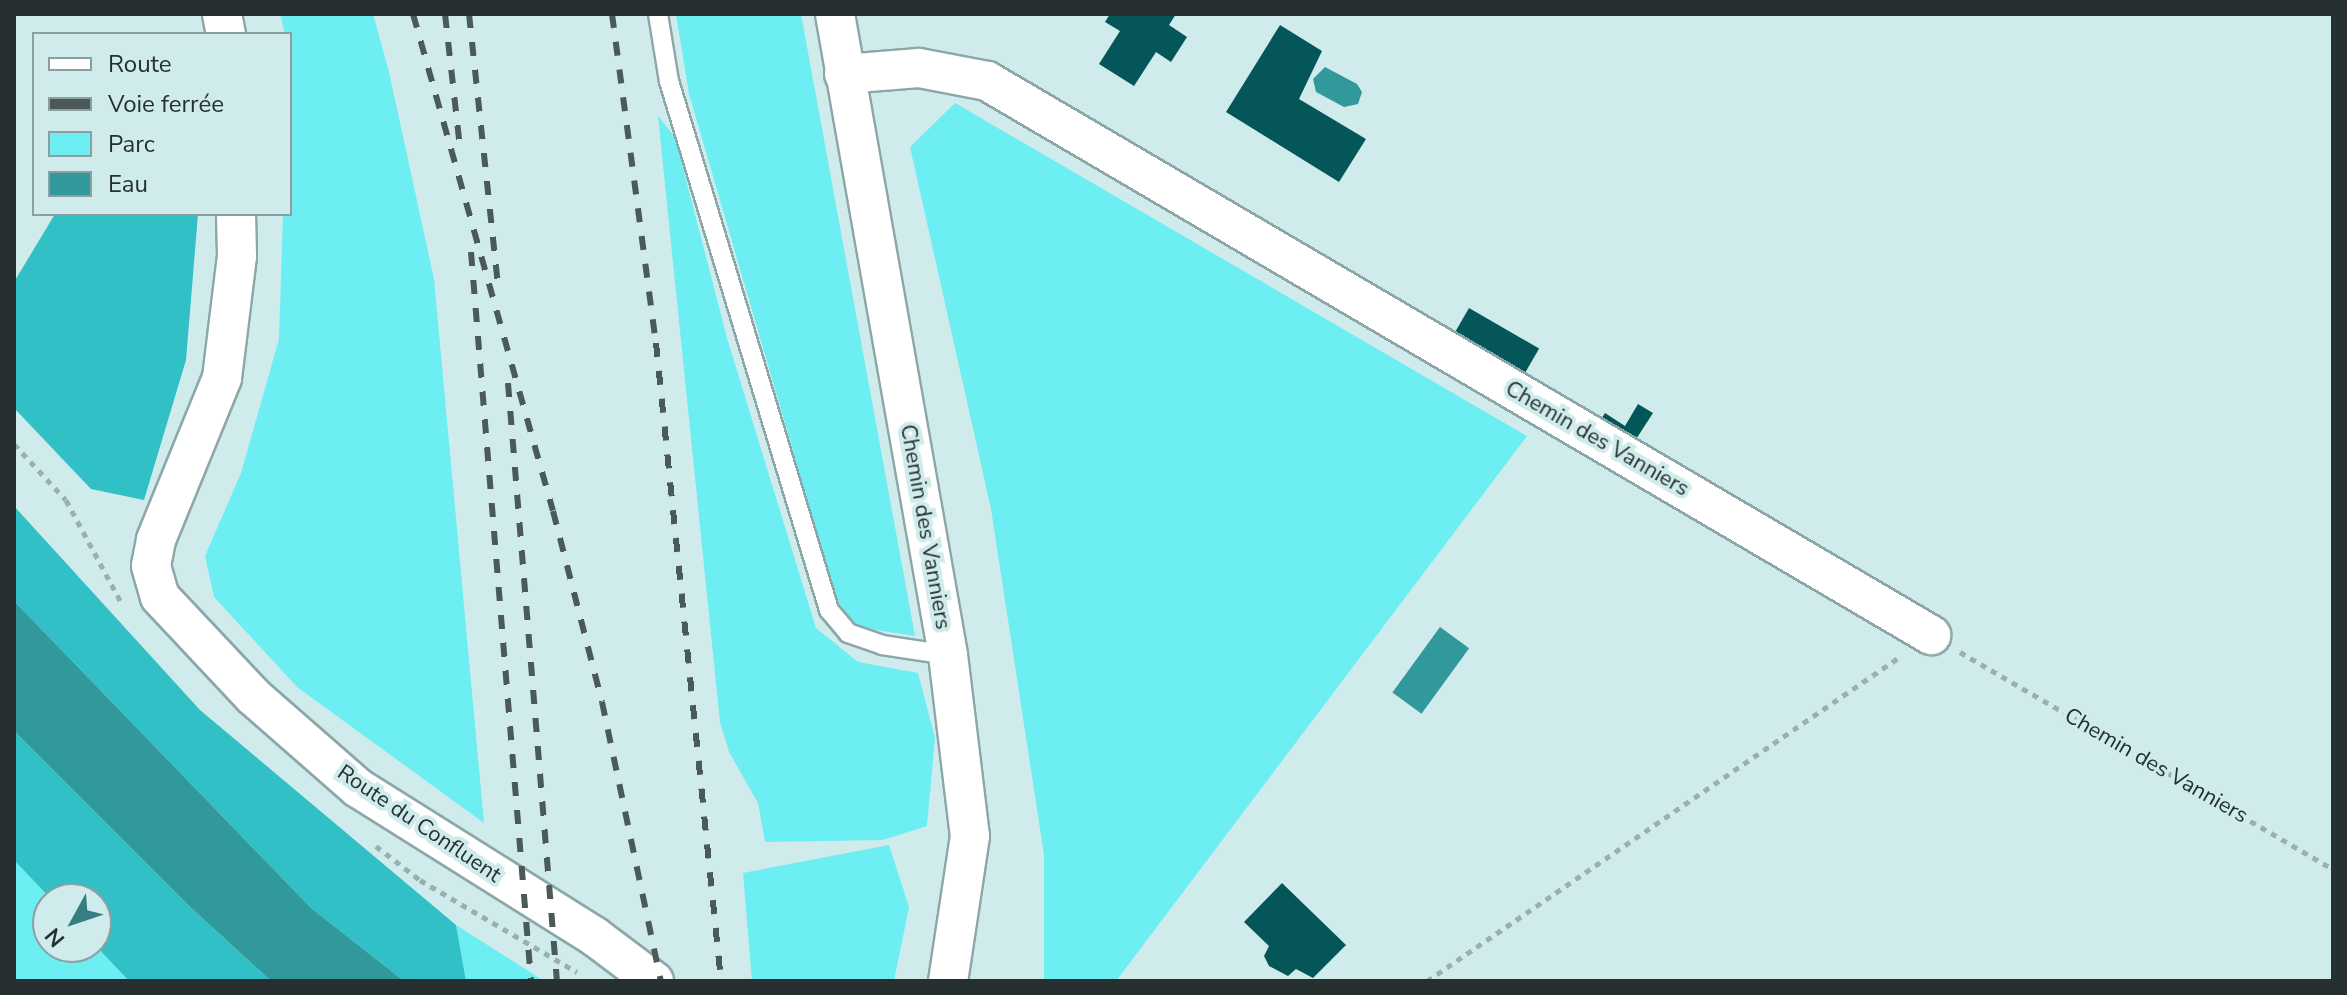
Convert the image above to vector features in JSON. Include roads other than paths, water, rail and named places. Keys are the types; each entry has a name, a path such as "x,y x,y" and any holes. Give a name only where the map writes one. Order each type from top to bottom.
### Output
{"street":[{"name":"Chemin des Vanniers","path":"835,14 948,655 970,836 948,981"},
{"name":"Chemin des Vanniers","path":"844,74 919,68 987,81 1931,635"},
{"name":"Route du Confluent","path":"236,216 237,256 222,378 156,540 151,566 160,597 254,697 358,788 594,936 654,981"}],"lane":[{"path":"658,14 669,81 829,610 848,633 882,645 948,655"}],"water":[{"path":"1325,67 1357,84 1362,92 1358,104 1344,107 1316,92 1313,79"},
{"path":"14,601 311,908 404,981 271,981 188,905 14,731"},
{"path":"1440,627 1469,648 1422,714 1392,693"}],"railway":[{"path":"413,14 553,511 602,702 661,981"},
{"path":"445,14 460,148"},
{"path":"469,14 498,284"},
{"path":"612,14 656,343 721,981"},
{"path":"471,252 531,981"},
{"path":"508,383 557,981"}]}
